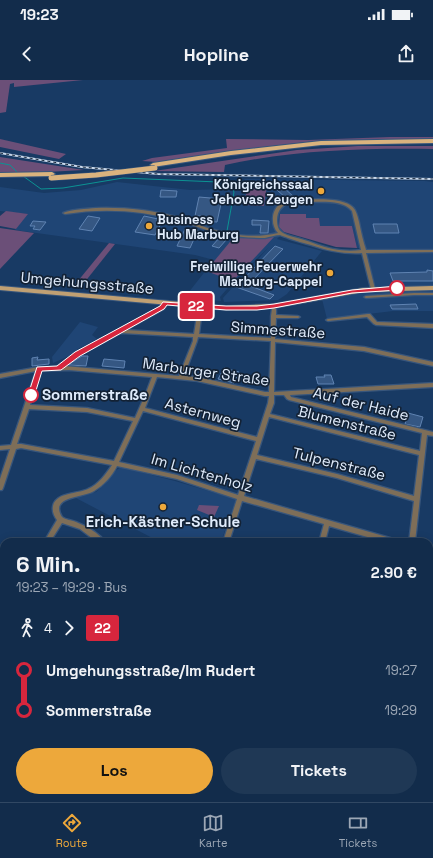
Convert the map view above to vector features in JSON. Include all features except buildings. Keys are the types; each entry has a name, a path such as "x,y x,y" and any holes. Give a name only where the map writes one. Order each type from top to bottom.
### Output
{"highway":[{"path":"0,178 96,175 229,156 324,145 433,142"},
{"path":"0,175 14,177"}],"main road":[{"name":"Umgehungsstraße","path":"0,288 226,308 251,308 274,306 373,289 433,288"}],"street":[{"path":"281,234 275,223 276,212 281,205 297,202 339,202 348,206 354,211 373,289"},
{"path":"65,213 85,210 132,211 172,217 224,234 266,236 281,234 332,250 363,252 433,250"},
{"path":"366,297 433,294"},
{"path":"58,368 78,354 162,308 166,303"},
{"path":"227,538 267,414 271,394 274,309"},
{"path":"181,378 196,336 200,310"},
{"path":"328,320 368,315 376,323 433,326"},
{"path":"274,316 298,317"},
{"name":"Simmestraße","path":"120,331 273,340 364,349 433,364"},
{"name":"Marburger Straße","path":"0,376 39,369 58,368 202,380 259,393 271,394 433,385"},
{"path":"0,488 28,407 39,369"},
{"path":"97,538 86,529 73,523 61,520 57,515 56,509 60,501 70,495 83,493 95,488 105,480 150,393 155,376"},
{"name":"Auf der Haide","path":"286,393 289,398 433,434"},
{"path":"28,407 87,410 136,420"},
{"name":"Asternweg","path":"142,409 259,440"},
{"name":"Blumenstraße","path":"267,414 422,454"},
{"path":"412,538 425,432"},
{"name":"Im Lichtenholz","path":"0,448 14,446 115,463 177,477 241,498 380,538"},
{"name":"Tulpenstraße","path":"254,456 337,476 416,499"},
{"path":"50,538 61,520"},
{"path":"323,538 327,523"}],"shaded area":[{"path":"0,80 83,80 14,87 14,83 10,84 6,112 0,113"},
{"path":"433,137 433,139 315,141 157,162 142,161 152,158 227,148 226,139 308,140"},
{"path":"0,139 66,154 59,159 0,147"},
{"path":"358,146 433,146 433,149 381,149 303,153 225,165 224,172 154,171 297,150"},
{"path":"0,157 84,170 28,173 0,172"},
{"path":"245,179 433,182 433,311 393,311 327,319 322,299 377,291 364,248 357,248 352,226 280,227 284,232 277,239 322,251 287,294 278,300 224,302 223,298 269,247 233,282 220,297 221,301 185,297 214,260 195,255 15,230 27,214 0,211 0,187 44,193 81,190 117,182 190,190 233,189"},
{"path":"248,184 267,185 264,206 244,205"},
{"path":"6,211 28,214 16,229 0,226 0,216"},
{"path":"280,214 306,214 306,218 319,218 320,226 352,226 357,248 336,247 284,232 279,227"},
{"path":"0,228 34,233 0,269"},
{"path":"234,237 274,237 233,281 206,271"},
{"path":"109,243 115,244 80,288 73,287"},
{"path":"80,322 98,327 92,335 97,339 78,349 75,352 76,353 53,363 52,357"},
{"name":"Erich-Kästner-Schule","path":"121,467 236,499 222,538 152,538 74,497 96,492 106,483 115,471"},
{"path":"199,505 219,506 214,517 197,510"}],"waterway":[{"path":"0,163 10,165 18,173"},
{"path":"23,176 41,189 63,188 123,178 218,182"},
{"path":"218,187 232,188 234,192 227,231"}],"railway":[{"path":"0,153 82,167 158,174 433,179"}],"bus line":[{"name":"22","path":"31,395 39,369 58,368 78,354 162,308 166,303 226,308 257,308 373,289 397,288"}],"place":[{"name":"Königreichssaal Jehovas Zeugen","path":"321,191"},
{"name":"Business Hub Marburg","path":"149,226"},
{"name":"Freiwillige Feuerwehr Marburg-Cappel","path":"330,273"},
{"name":"Sommerstraße","path":"31,395"},
{"name":"Erich-Kästner-Schule","path":"163,507"}]}
